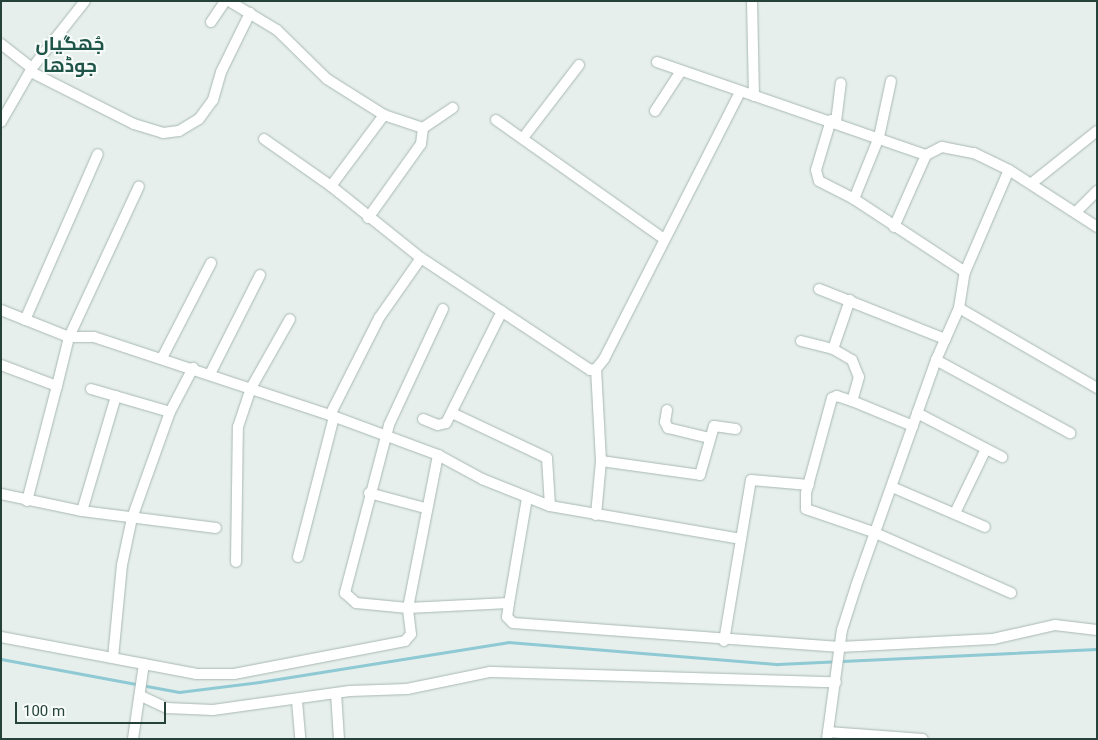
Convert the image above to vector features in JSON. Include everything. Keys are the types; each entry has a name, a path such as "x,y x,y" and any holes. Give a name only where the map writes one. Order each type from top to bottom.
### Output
{"street":[{"path":"1,122 32,70 85,1"},
{"path":"211,22 227,1 250,12 277,30 327,79 384,114 423,128"},
{"path":"752,1 754,96"},
{"path":"1,44 32,70 134,124 163,133 179,132 200,119 213,100 221,72 250,12"},
{"path":"656,62 740,92 834,121 926,155"},
{"path":"522,138 579,65"},
{"path":"655,112 681,71"},
{"path":"854,199 879,137 891,81"},
{"path":"841,83 834,121 816,176 965,272"},
{"path":"596,515 601,461 596,369 740,92"},
{"path":"368,218 421,144 423,128 453,108"},
{"path":"331,186 384,114"},
{"path":"496,120 664,239"},
{"path":"1032,183 1097,131"},
{"path":"264,139 331,186 368,218 422,258 585,368 596,369"},
{"path":"894,226 926,155 942,147 954,148 1009,170 1097,226"},
{"path":"25,320 98,154"},
{"path":"923,739 827,735 840,651 874,532 892,488 936,360 959,308 965,272 1009,170"},
{"path":"27,501 69,337 139,186"},
{"path":"1076,212 1097,191"},
{"path":"298,557 332,416 379,318 422,258"},
{"path":"162,358 211,263"},
{"path":"210,374 260,275"},
{"path":"818,289 945,339"},
{"path":"833,349 850,300"},
{"path":"443,308 397,403 369,493 345,593 356,603 408,608 509,603"},
{"path":"959,308 1097,388"},
{"path":"1,310 69,337 94,336 387,435 438,455 527,498 550,506 741,539"},
{"path":"424,418 442,425 452,413 502,311"},
{"path":"236,562 238,427 251,388 290,319"},
{"path":"802,341 833,349 852,360 858,367 859,377 852,401"},
{"path":"936,360 1070,433"},
{"path":"1,365 57,386"},
{"path":"113,658 122,565 132,518 170,412 193,368"},
{"path":"91,389 170,412"},
{"path":"82,511 116,396"},
{"path":"912,426 837,396 829,403 805,500 806,509 812,513 874,532 1011,593"},
{"path":"667,410 665,422 668,428 710,438"},
{"path":"452,413 547,458 550,506"},
{"path":"917,413 1002,457"},
{"path":"601,461 696,476 702,472 714,426 736,429"},
{"path":"955,514 986,449"},
{"path":"1,637 196,674 234,674 405,641 411,634 408,608 426,508 438,455"},
{"path":"724,641 751,480 809,485"},
{"path":"892,488 985,527"},
{"path":"369,493 426,508"},
{"path":"1,494 27,501 82,511 216,528"},
{"path":"527,498 507,617 513,624 840,651 993,639 1055,625 1097,630"},
{"path":"133,739 134,719 140,696 144,664"},
{"path":"140,696 167,708 188,710 297,701 336,693 407,689 490,672 837,680"},
{"path":"336,693 339,739"},
{"path":"297,701 300,739"}],"waterway":[{"path":"1,659 179,692 259,682 508,642 778,664 1097,649"}],"district":[{"name":"جُھگیاں جوڈھا","path":"70,55"}]}
